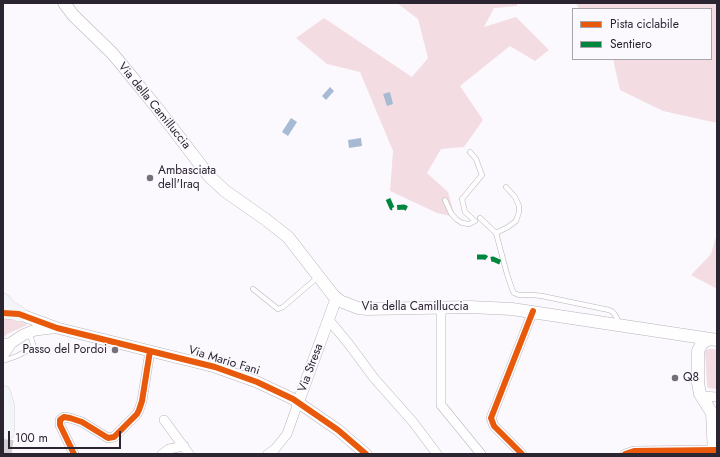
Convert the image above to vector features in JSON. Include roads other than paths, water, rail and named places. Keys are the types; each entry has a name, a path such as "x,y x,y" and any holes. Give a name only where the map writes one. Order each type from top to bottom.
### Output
{"highway":[{"path":"3,301 9,308 25,316"},
{"path":"3,393 7,407 7,432"}],"main road":[{"name":"Via della Camilluccia","path":"64,3 73,15 112,53 157,108 209,176 225,191 266,219 288,237 336,299 353,306 368,309 485,307 533,311 713,339"},
{"path":"681,334 694,344 698,353"},
{"path":"713,339 701,345 698,353 698,383 702,396 712,413 715,424 715,452"}],"street":[{"name":"Via Stresa","path":"268,454 275,449 286,434 336,299"},
{"path":"441,307 441,403 444,409 481,454"},
{"path":"522,454 494,426 490,418 533,311"},
{"path":"3,313 25,316 57,328"},
{"path":"25,316 34,325 32,330 29,332"},
{"path":"328,319 374,378 413,422 437,454"},
{"path":"3,355 7,344 29,332 41,328 57,328"},
{"name":"Via Mario Fani","path":"57,328 215,367 250,379 281,392 338,430 366,454"},
{"path":"74,454 60,425 60,419 67,418 82,422 108,438 114,438 139,410 142,401 150,351"},
{"path":"702,396 717,397"},
{"path":"164,420 189,454"},
{"path":"162,454 169,449 184,446"},
{"path":"625,454 634,451 715,452"}],"lane":[{"path":"445,200 451,213 456,219 462,223 468,224 475,221 465,212 462,199 482,175 476,159 470,152"},
{"path":"496,233 512,224 518,217 518,201 506,186"},
{"path":"480,218 496,233 507,274 514,293 519,295 542,296 609,310 613,312 617,318 618,324"},
{"path":"254,289 278,309 283,307 318,277"},
{"path":"3,361 17,356 34,347 29,332"}],"water":[{"path":"330,87 334,91 326,100 322,96"},
{"path":"390,92 393,104 387,106 383,94"},
{"path":"291,118 297,122 288,136 282,132"},
{"path":"361,138 362,146 349,148 348,140"}],"tunnel":[{"path":"4,454 7,432"}],"place":[{"name":"Ambasciata dell'Iraq","path":"150,178"},
{"name":"Passo del Pordoi","path":"115,350"},
{"name":"Q8","path":"675,378"}]}
